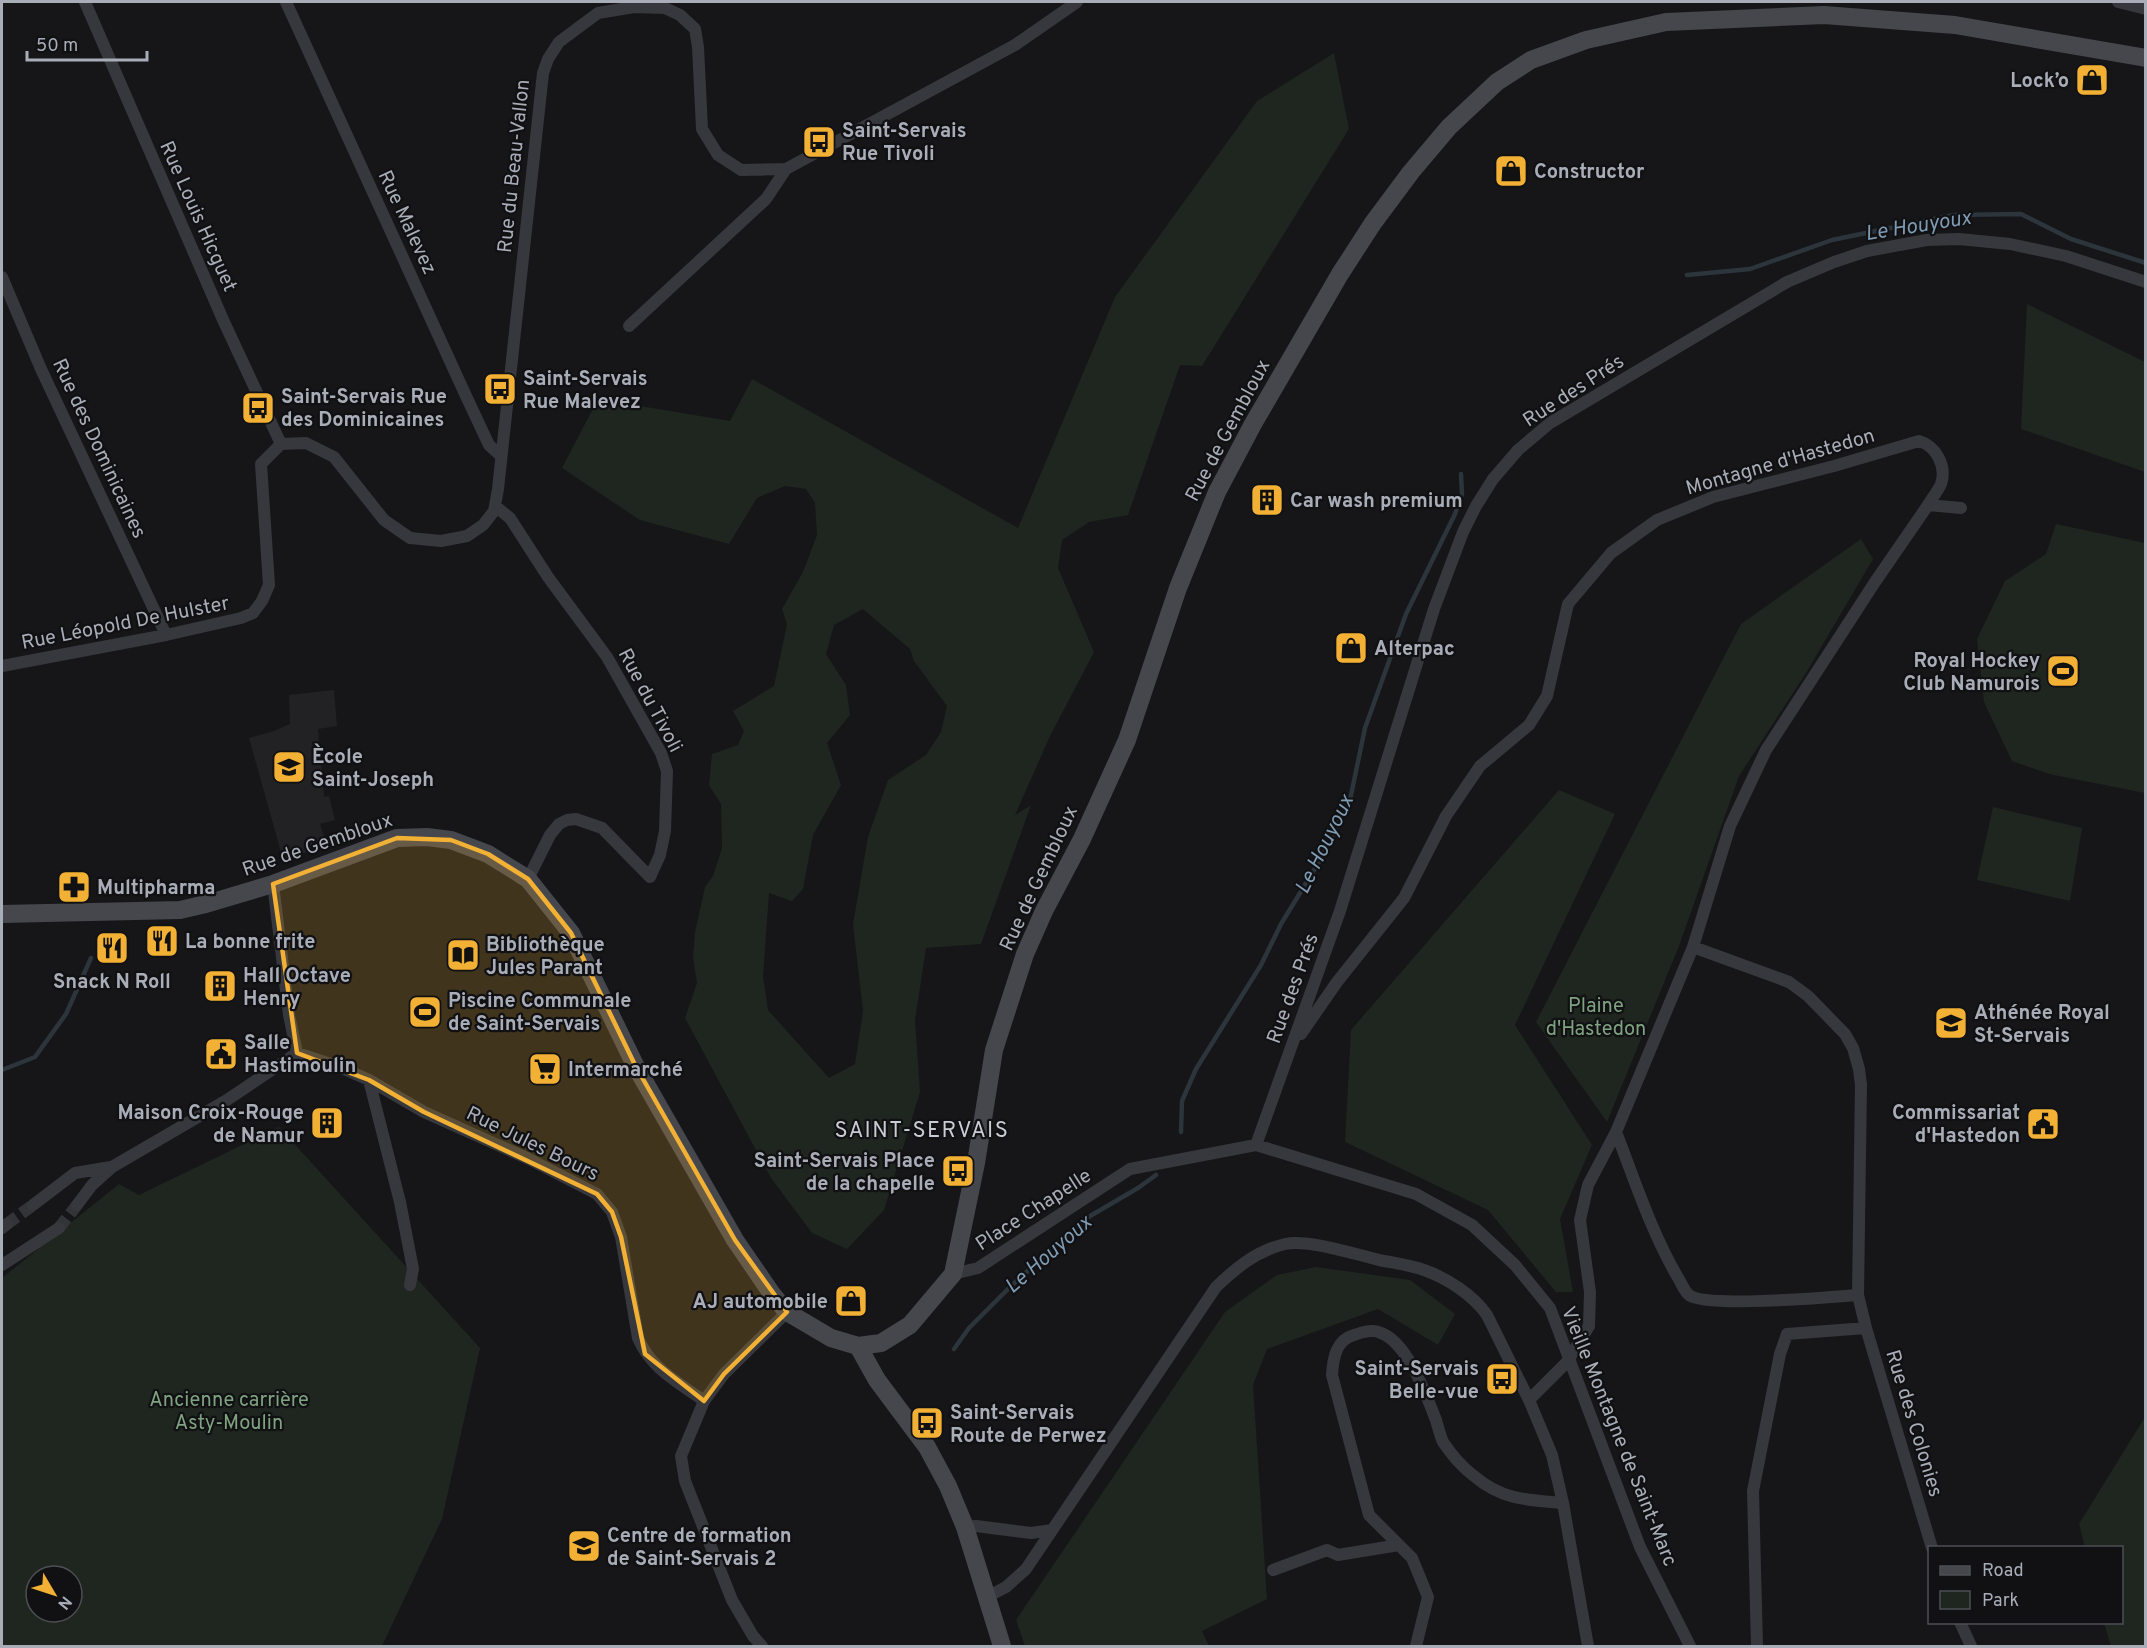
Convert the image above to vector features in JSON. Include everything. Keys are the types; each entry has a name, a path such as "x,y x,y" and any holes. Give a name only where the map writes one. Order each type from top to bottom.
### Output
{"main road":[{"name":"Rue de Gembloux","path":"2,914 180,910 273,884 397,838 451,840 488,854 528,879 572,933 635,1065 735,1240 772,1294 787,1312 831,1338 858,1347 881,1343 910,1325 953,1274 976,1162 994,1050 1025,954 1044,911 1082,839 1127,740 1178,588 1216,492 1340,273 1411,172 1449,127 1497,82 1531,60 1586,40 1666,22 1824,15 1955,25 2145,58"},
{"path":"858,1347 877,1380 927,1447 948,1486 965,1527 1002,1647"}],"street":[{"name":"Rue Louis Hicguet","path":"85,2 224,322 281,444"},
{"name":"Rue Malevez","path":"286,2 475,416 489,445 500,455"},
{"name":"Rue du Beau-Vallon","path":"495,506 543,73 558,42 598,13 634,7 665,8 680,15 695,29 702,129 718,155 741,170 786,169 1015,45 1077,2"},
{"path":"2118,2 2145,9"},
{"path":"629,326 766,199 786,169"},
{"name":"Rue des Prés","path":"1256,1145 1340,911 1438,598 1463,532 1476,506 1493,479 1518,450 1550,423 1787,282 1867,251 1927,240 1959,239 2010,244 2066,256 2145,282"},
{"name":"Rue des Dominicaines","path":"2,277 41,369 166,635"},
{"name":"Montagne d'Hastedon","path":"1290,1050 1337,982 1404,898 1446,816 1480,766 1529,725 1547,696 1568,604 1611,553 1657,520 1713,497 1834,466 1919,441 1933,448 1943,467 1941,483 1766,750 1730,825 1693,947 1616,1132 1588,1185 1580,1220 1590,1292 1589,1326 1567,1362 1529,1400"},
{"path":"281,444 306,443 334,457 384,520 410,538 441,541 467,536 483,525 494,511 495,506"},
{"name":"Rue Léopold De Hulster","path":"2,666 166,635 241,618 253,613 262,601 269,585 261,464 281,444"},
{"path":"1928,505 1961,508"},
{"name":"Rue du Tivoli","path":"495,506 510,518 548,577 607,657 662,753 667,771 665,831 660,855 650,877 602,828 576,819 559,824 550,835 528,879"},
{"path":"77,1205 92,1185 112,1167 226,1100 297,1053 289,1015 273,884"},
{"name":"Rue des Colonies","path":"1693,947 1789,982 1836,1022 1853,1048 1861,1085 1858,1295 1931,1546"},
{"name":"Rue Jules Bours","path":"297,1053 340,1067 369,1080 424,1112 529,1159 597,1194 612,1212 621,1237 638,1338 645,1354 656,1366 704,1401"},
{"path":"369,1080 400,1202 413,1269 410,1285"},
{"path":"1616,1132 1661,1249 1688,1295 1707,1301 1858,1295"},
{"name":"Vieille Montagne de Saint-Marc","path":"1131,1169 1256,1145 1416,1194 1472,1225 1515,1265 1550,1308 1641,1547 1690,1647"},
{"path":"33,1204 75,1173 112,1167"},
{"name":"Place Chapelle","path":"953,1274 978,1268 1131,1169"},
{"path":"2,1265 59,1228"},
{"path":"987,1597 1006,1587 1026,1569 1216,1287 1239,1266 1262,1252 1287,1244 1313,1245 1425,1270 1469,1295 1487,1315 1529,1400 1552,1455 1563,1503 1588,1647"},
{"path":"762,1647 732,1600 685,1481 681,1456 704,1401 724,1374 787,1312"},
{"path":"1757,1647 1753,1491 1780,1354 1787,1334 1866,1328"},
{"path":"1416,1647 1428,1597 1416,1566 1369,1515 1332,1375 1333,1358 1339,1346 1349,1336 1366,1331 1381,1333 1398,1345 1410,1362 1442,1440 1473,1475 1492,1490 1519,1500 1563,1503"},
{"path":"965,1527 976,1526 1031,1533 1052,1530"},
{"path":"1273,1570 1327,1550 1338,1556 1399,1545"},
{"path":"1960,1624 1971,1647"}],"highlighted area":[{"path":"397,838 451,840 488,854 528,879 571,933 635,1065 735,1240 787,1312 724,1374 704,1401 645,1354 621,1237 612,1212 597,1194 424,1112 369,1080 297,1053 273,884"}],"shaded area":[{"name":"Ècole Saint-Joseph","path":"334,690 337,726 318,729 324,797 329,796 335,820 320,824 327,846 283,859 249,738 290,724 289,695"}],"green space":[{"path":"1334,53 1349,129 1202,366 1180,365 1128,515 1089,522 1062,540 1058,568 1094,652 1050,736 1015,815 1031,805 981,944 926,948 915,1020 920,1092 884,1210 847,1249 812,1233 771,1178 685,1018 697,983 693,957 695,932 705,887 713,876 722,848 721,804 709,785 712,754 738,745 744,731 733,711 774,686 787,624 782,609 803,572 817,535 815,503 806,489 785,486 757,498 729,544 640,520 562,468 598,399 730,421 752,379 1018,528 1115,297 1257,101","holes":["863,609 910,649 914,661 947,706 941,732 926,755 888,780 868,837 853,924 863,1011 855,1064 829,1078 768,1010 763,976 769,893 792,901 803,889 813,835 841,785 827,743 850,715 846,685 826,654 834,625"]},
{"path":"2027,304 2145,362 2145,472 2021,429"},
{"name":"Royal Hockey Club Namurois","path":"2056,524 2145,543 2145,793 2049,774 2012,761 1984,702 1977,639 2005,581 2046,554"},
{"name":"Plaine d'Hastedon","path":"1861,539 1873,559 1806,673 1739,776 1679,946 1607,1122 1536,1022 1741,624"},
{"path":"1559,790 1615,814 1515,1025 1592,1145 1560,1219 1573,1292 1556,1292 1488,1210 1345,1142 1351,1030"},
{"path":"1993,807 2082,828 2070,901 1977,880"},
{"name":"Ancienne carrière Asty-Moulin","path":"279,1127 480,1348 442,1519 382,1646 2,1646 2,1278 119,1184 139,1195"},
{"path":"1316,1267 1410,1280 1455,1314 1438,1345 1378,1309 1267,1349 1253,1385 1267,1599 1202,1631 1209,1646 1025,1646 1016,1620 1225,1312 1277,1275"},
{"path":"2145,1417 2145,1646 2111,1646 2104,1624 2123,1624 2123,1546 2085,1546 2079,1524"}],"waterway":[{"name":"Le Houyoux","path":"1687,275 1750,269 1832,240 1954,215 2021,214 2071,239 2146,263"},
{"name":"Le Houyoux","path":"1181,1132 1182,1101 1196,1069 1261,965 1281,924 1319,862 1350,800 1365,728 1406,614 1455,514 1462,494 1461,474"},
{"name":"Le Houyoux","path":"2,1070 35,1057 66,1014 91,958"},
{"name":"Le Houyoux","path":"954,1349 969,1328 1010,1287 1085,1219 1156,1175"}],"tunnel":[{"path":"7,1224 33,1205"},
{"path":"59,1228 77,1205"}],"place":[{"name":"Lock’o","path":"2092,80"},
{"name":"Saint-Servais Rue Tivoli","path":"819,142"},
{"name":"Constructor","path":"1511,171"},
{"name":"Saint-Servais Rue Malevez","path":"500,389"},
{"name":"Saint-Servais Rue des Dominicaines","path":"258,408"},
{"name":"Car wash premium","path":"1267,500"},
{"name":"Alterpac","path":"1351,648"},
{"name":"Royal Hockey Club Namurois","path":"2063,671"},
{"name":"Ècole Saint-Joseph","path":"289,767"},
{"name":"Multipharma","path":"74,887"},
{"name":"La bonne frite","path":"162,941"},
{"name":"Snack N Roll","path":"112,948"},
{"name":"Bibliothèque Jules Parant","path":"463,955"},
{"name":"Hall Octave Henry","path":"220,986"},
{"name":"Piscine Communale de Saint-Servais","path":"425,1012"},
{"name":"Athénée Royal St-Servais","path":"1951,1023"},
{"name":"Salle Hastimoulin","path":"221,1054"},
{"name":"Intermarché","path":"545,1069"},
{"name":"Maison Croix-Rouge de Namur","path":"327,1123"},
{"name":"Commissariat d'Hastedon","path":"2043,1124"},
{"name":"Saint-Servais Place de la chapelle","path":"958,1171"},
{"name":"AJ automobile","path":"851,1301"},
{"name":"Saint-Servais Belle-vue","path":"1502,1379"},
{"name":"Saint-Servais Route de Perwez","path":"927,1423"},
{"name":"Centre de formation de Saint-Servais 2","path":"584,1546"}],"district":[{"name":"SAINT-SERVAIS","path":"922,1129"}]}
